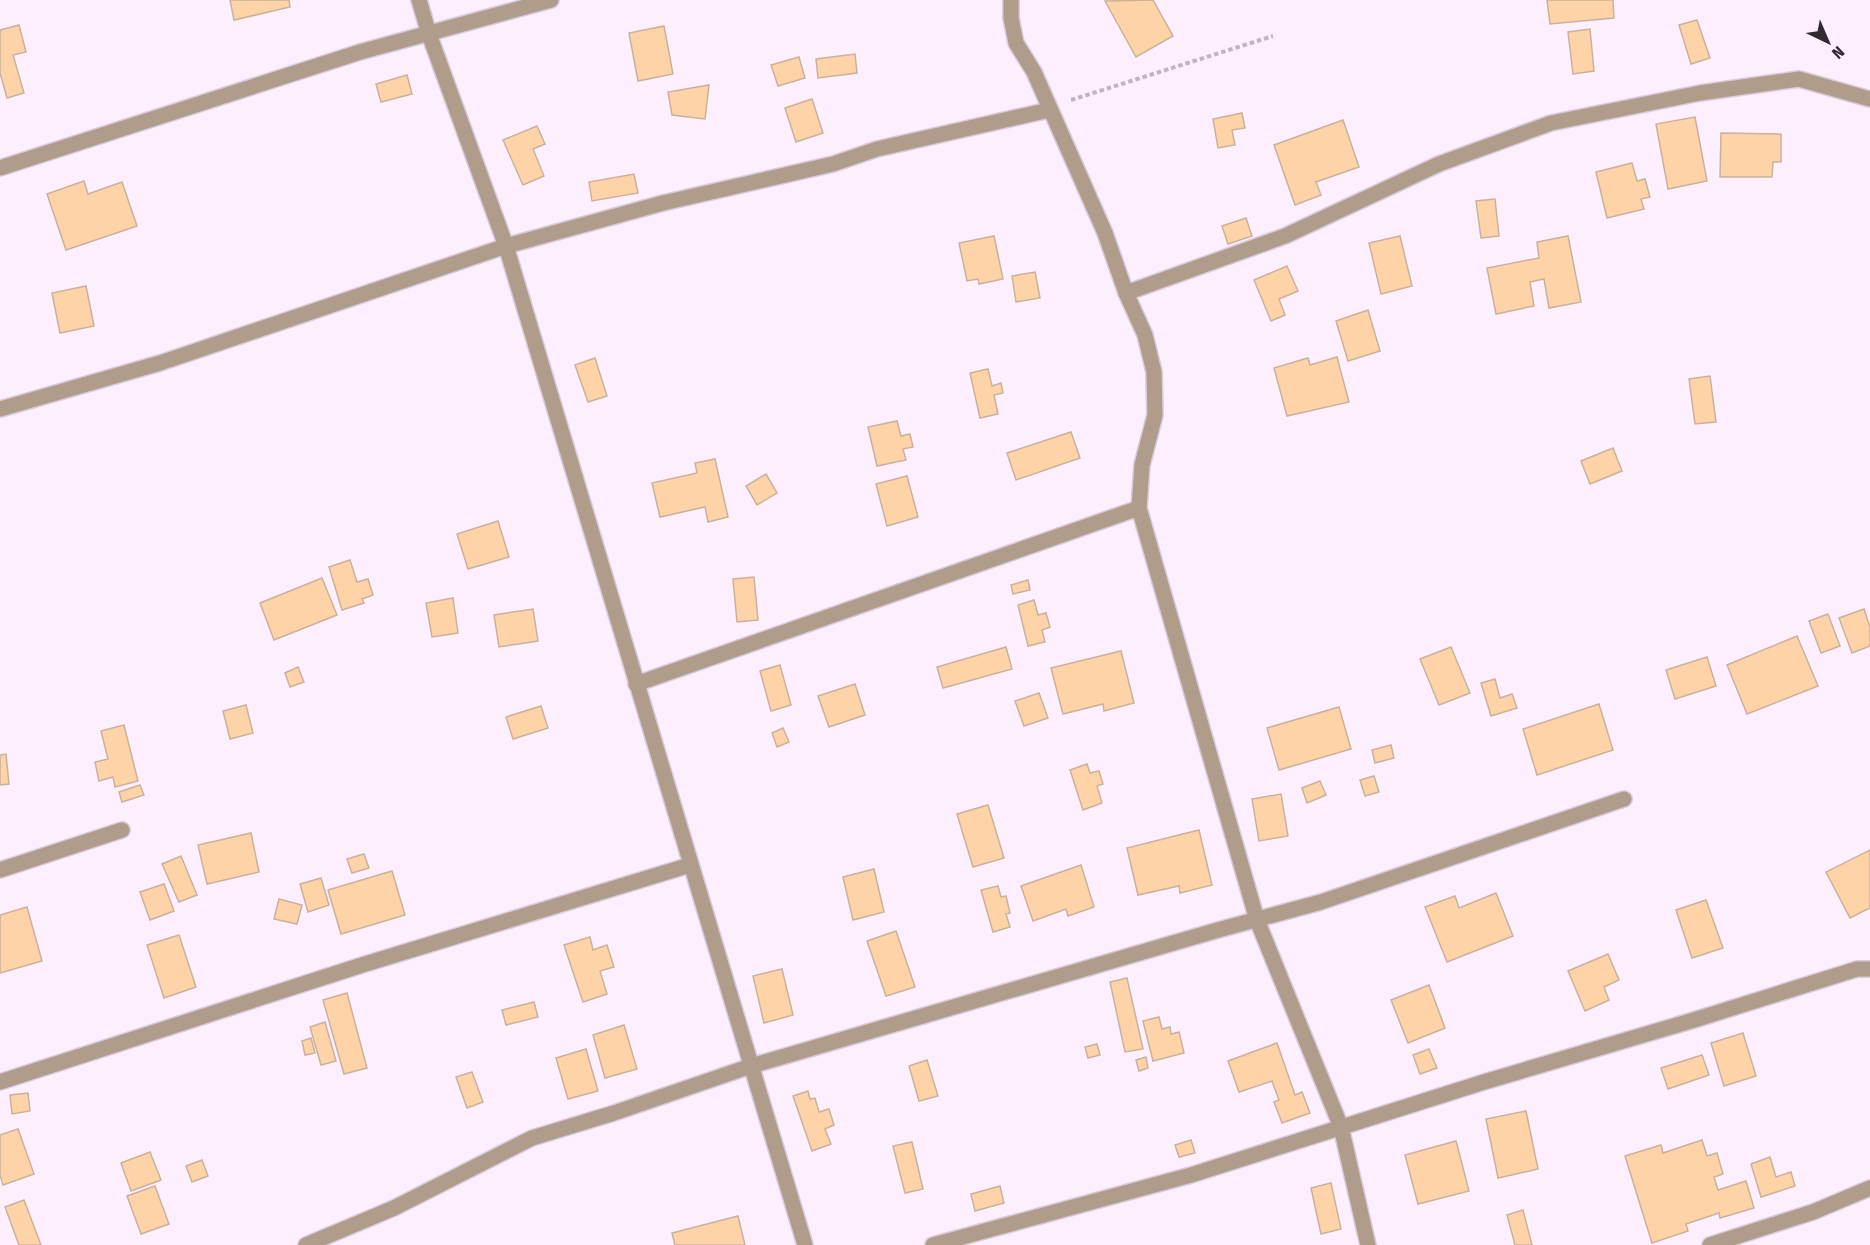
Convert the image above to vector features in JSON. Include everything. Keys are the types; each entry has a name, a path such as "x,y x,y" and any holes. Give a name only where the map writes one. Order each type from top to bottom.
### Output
{"street":[{"path":"419,0 429,34 506,246 805,1245"},
{"path":"0,168 360,52 551,0"},
{"path":"1011,0 1011,18 1016,43 1034,72 1105,233 1125,293 1145,335 1154,372 1155,415 1142,465 1139,508 1257,920 1341,1127 1368,1245"},
{"path":"1125,293 1247,250 1439,164 1551,123 1700,93 1800,79 1868,95"},
{"path":"0,409 160,363 506,246 663,203 833,164 877,149 1049,110"},
{"path":"636,684 1139,508"},
{"path":"306,1245 394,1208 532,1138 614,1113 751,1066 1320,902 1624,800"},
{"path":"0,870 122,830"},
{"path":"0,1082 362,965 690,865"},
{"path":"933,1245 1191,1175 1857,969 1870,969"},
{"path":"1710,1245 1813,1212 1870,1188"}],"path":[{"path":"1049,110 1081,95 1273,36"}],"building":[{"path":"230,0 289,0 290,7 234,20"},
{"path":"1153,0 1173,36 1136,57 1105,1"},
{"path":"1547,0 1613,0 1614,18 1550,24"},
{"path":"1697,20 1710,58 1691,64 1679,25"},
{"path":"19,25 26,52 13,55 24,93 7,98 0,73 0,30"},
{"path":"664,26 673,74 638,81 629,33"},
{"path":"1590,29 1594,71 1573,74 1568,32"},
{"path":"855,54 857,73 818,78 816,59"},
{"path":"799,57 805,78 778,86 771,65"},
{"path":"407,75 412,94 381,102 376,84"},
{"path":"709,85 705,119 672,115 668,92"},
{"path":"812,99 823,133 796,142 785,108"},
{"path":"1242,113 1245,128 1232,130 1235,145 1218,148 1213,119"},
{"path":"1695,117 1707,181 1668,189 1656,124"},
{"path":"1343,120 1359,167 1316,182 1321,195 1295,205 1274,145"},
{"path":"537,126 545,144 533,149 544,176 523,185 503,140"},
{"path":"1721,133 1781,134 1781,162 1773,162 1772,177 1720,177"},
{"path":"1632,163 1637,181 1645,179 1650,197 1641,199 1644,209 1607,218 1596,172"},
{"path":"634,174 638,193 592,201 589,182"},
{"path":"84,181 88,194 122,182 137,226 66,250 47,194"},
{"path":"1495,199 1499,236 1481,238 1476,201"},
{"path":"1246,218 1252,236 1228,244 1222,226"},
{"path":"994,236 1003,279 979,284 978,279 967,281 959,243"},
{"path":"1400,236 1412,286 1381,294 1369,243"},
{"path":"1568,236 1581,302 1549,308 1544,279 1530,282 1534,306 1496,314 1487,268 1539,258 1537,242"},
{"path":"1287,266 1298,291 1279,299 1285,315 1271,321 1254,280"},
{"path":"1035,272 1040,298 1016,302 1012,276"},
{"path":"86,286 94,326 60,333 52,293"},
{"path":"1368,310 1380,351 1348,361 1336,321"},
{"path":"1337,357 1349,402 1287,416 1274,368 1308,358 1310,365"},
{"path":"595,358 607,396 588,402 575,365"},
{"path":"988,369 992,386 1001,383 1003,393 994,395 998,414 980,418 970,373"},
{"path":"1710,376 1716,422 1695,424 1689,379"},
{"path":"897,421 901,436 910,434 913,447 903,449 906,460 877,466 868,427"},
{"path":"1071,432 1080,458 1016,480 1007,453"},
{"path":"1613,448 1622,471 1590,484 1581,461"},
{"path":"715,459 728,517 708,522 705,507 660,517 652,483 697,473 695,463"},
{"path":"766,474 777,493 757,505 746,486"},
{"path":"907,476 918,517 887,526 876,484"},
{"path":"498,521 509,557 468,569 457,534"},
{"path":"350,560 357,582 368,579 373,595 362,599 364,603 342,610 329,567"},
{"path":"754,577 758,620 737,622 733,579"},
{"path":"322,578 337,615 274,640 260,603"},
{"path":"1028,580 1030,590 1013,594 1011,585"},
{"path":"453,598 458,633 432,637 426,603"},
{"path":"1034,600 1038,615 1046,613 1050,627 1042,630 1045,642 1028,646 1018,605"},
{"path":"533,609 538,641 499,647 494,615"},
{"path":"1864,609 1870,627 1870,646 1852,653 1839,618"},
{"path":"1828,614 1840,646 1821,653 1809,621"},
{"path":"1797,636 1818,686 1747,714 1727,665"},
{"path":"1006,647 1012,669 943,688 937,667"},
{"path":"1451,647 1470,693 1439,705 1420,659"},
{"path":"1121,651 1134,703 1104,711 1103,704 1063,714 1051,668"},
{"path":"1707,657 1716,686 1675,699 1666,670"},
{"path":"780,665 791,705 771,711 760,671"},
{"path":"298,667 304,682 290,687 285,673"},
{"path":"1495,679 1500,698 1512,694 1517,708 1491,716 1481,683"},
{"path":"855,684 865,715 829,727 818,696"},
{"path":"1039,693 1048,718 1024,726 1015,701"},
{"path":"1599,704 1613,750 1537,775 1523,729"},
{"path":"246,705 253,733 230,739 223,711"},
{"path":"541,706 548,728 513,739 506,717"},
{"path":"1339,707 1351,749 1279,770 1267,728"},
{"path":"124,725 138,781 115,787 113,777 99,781 95,762 108,759 101,731"},
{"path":"783,728 789,742 777,747 772,733"},
{"path":"1391,745 1394,758 1375,763 1372,750"},
{"path":"6,754 9,784 0,785 0,755"},
{"path":"1087,764 1090,773 1099,771 1103,784 1097,786 1102,803 1083,810 1070,770"},
{"path":"1374,776 1379,792 1365,796 1360,780"},
{"path":"1320,781 1326,795 1307,803 1302,788"},
{"path":"140,785 144,795 122,802 119,792"},
{"path":"1281,794 1288,836 1259,841 1252,799"},
{"path":"988,805 1004,858 973,867 957,814"},
{"path":"1199,830 1212,885 1180,893 1179,886 1138,895 1127,848"},
{"path":"251,833 259,872 207,884 198,845"},
{"path":"1870,850 1870,908 1850,918 1826,872"},
{"path":"364,854 369,868 352,873 347,859"},
{"path":"181,856 197,895 179,902 162,864"},
{"path":"1081,865 1094,907 1068,916 1066,909 1033,921 1021,886"},
{"path":"874,869 884,912 853,920 843,877"},
{"path":"392,871 405,915 341,934 328,890"},
{"path":"321,878 329,905 308,912 300,884"},
{"path":"164,884 174,911 150,920 140,892"},
{"path":"998,886 1001,897 1006,896 1010,913 1006,914 1010,927 993,932 981,890"},
{"path":"1496,893 1513,936 1447,962 1425,907 1455,896 1459,908"},
{"path":"279,899 302,905 297,924 274,919"},
{"path":"1706,900 1723,948 1692,958 1676,910"},
{"path":"27,907 42,961 0,973 0,915"},
{"path":"896,931 915,987 886,996 867,941"},
{"path":"179,935 196,987 164,998 147,945"},
{"path":"590,937 593,950 607,945 614,967 600,971 607,994 583,1002 564,945"},
{"path":"1608,954 1619,980 1604,987 1609,1000 1585,1011 1568,971"},
{"path":"782,969 793,1015 764,1023 753,976"},
{"path":"1127,978 1143,1049 1125,1052 1110,982"},
{"path":"1429,985 1445,1028 1408,1043 1391,1000"},
{"path":"347,993 367,1068 344,1074 323,1000"},
{"path":"534,1002 538,1017 506,1025 502,1010"},
{"path":"1159,1017 1162,1029 1170,1027 1171,1034 1179,1032 1184,1053 1153,1061 1143,1021"},
{"path":"325,1022 336,1061 321,1065 310,1027"},
{"path":"624,1025 637,1069 605,1078 593,1035"},
{"path":"1743,1033 1756,1076 1724,1086 1711,1043"},
{"path":"311,1038 315,1053 305,1055 302,1041"},
{"path":"1277,1043 1295,1095 1302,1092 1310,1113 1282,1123 1274,1102 1279,1100 1272,1081 1239,1092 1228,1061"},
{"path":"1097,1044 1100,1055 1088,1058 1085,1047"},
{"path":"586,1049 598,1091 568,1099 556,1058"},
{"path":"1429,1049 1437,1068 1420,1074 1413,1055"},
{"path":"1702,1055 1709,1075 1668,1089 1661,1068"},
{"path":"1146,1057 1148,1068 1139,1071 1136,1060"},
{"path":"927,1060 938,1096 919,1101 909,1066"},
{"path":"472,1072 483,1102 467,1108 456,1077"},
{"path":"808,1091 810,1099 815,1098 819,1112 829,1109 834,1125 825,1129 831,1144 812,1151 793,1096"},
{"path":"28,1093 30,1111 12,1114 10,1095"},
{"path":"1526,1111 1538,1169 1498,1178 1486,1119"},
{"path":"18,1129 34,1174 3,1185 0,1175 0,1135"},
{"path":"1191,1140 1195,1153 1179,1157 1175,1145"},
{"path":"1702,1140 1707,1156 1717,1153 1723,1174 1714,1177 1718,1190 1746,1181 1754,1208 1720,1218 1719,1213 1686,1224 1688,1231 1652,1243 1625,1156 1661,1145 1663,1153"},
{"path":"1456,1141 1469,1191 1418,1204 1405,1155"},
{"path":"912,1142 923,1189 905,1193 893,1146"},
{"path":"150,1152 161,1180 131,1191 121,1163"},
{"path":"1770,1157 1776,1177 1791,1172 1795,1186 1761,1197 1751,1164"},
{"path":"202,1160 208,1176 192,1182 186,1166"},
{"path":"1331,1183 1341,1229 1321,1234 1311,1188"},
{"path":"155,1186 169,1224 141,1234 127,1196"},
{"path":"1000,1186 1004,1203 975,1211 971,1194"},
{"path":"24,1200 41,1245 19,1245 5,1207"},
{"path":"1523,1210 1532,1245 1515,1245 1507,1215"},
{"path":"738,1216 745,1245 675,1245 672,1233"}]}
